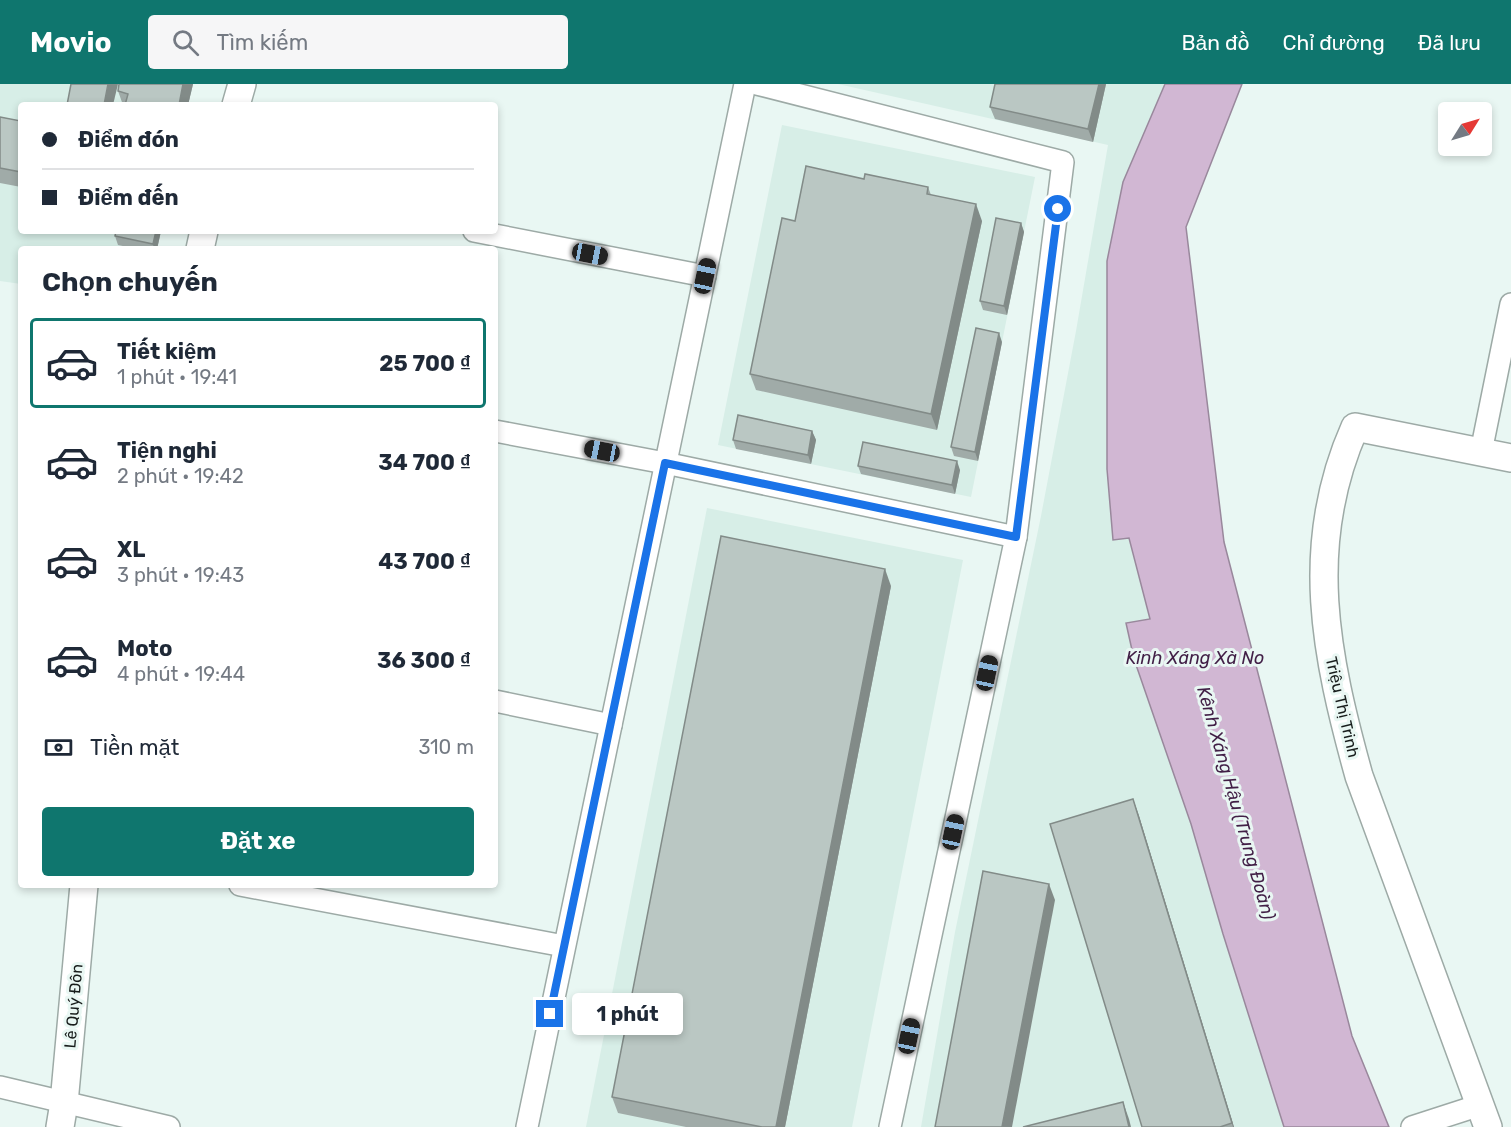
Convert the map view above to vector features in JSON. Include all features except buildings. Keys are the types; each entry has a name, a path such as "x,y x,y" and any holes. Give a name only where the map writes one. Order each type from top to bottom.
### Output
{"street":[{"path":"237,102 242,84"},
{"path":"527,1127 745,84"},
{"path":"757,84 1064,162 1016,537 890,1127"},
{"path":"489,234 705,276"},
{"path":"1481,452 1511,304"},
{"name":"Triệu Thị Trinh","path":"1484,1116 1359,776 1347,735 1334,674 1324,614 1323,581 1327,526 1335,483 1355,427 1511,458"},
{"path":"498,432 665,463 1016,537"},
{"path":"498,702 611,725"},
{"name":"Lê Quý Đôn","path":"62,1115 84,888"},
{"path":"256,888 564,946"},
{"path":"0,1088 62,1115 169,1127"},
{"path":"1412,1127 1484,1116"}],"shaded area":[{"path":"0,84 193,84 189,102 18,102 18,234 160,234 158,246 18,246 18,284 0,281"},
{"path":"838,84 1165,84 1137,152 1107,261 1108,383 1129,537 1150,619 1191,824 1284,1127 921,1127 955,932 1041,516 1108,145"},
{"path":"782,125 1035,177 971,497 718,445"},
{"path":"707,508 963,560 852,1127 586,1127"}],"water":[{"name":"Kinh Xáng Xà No","path":"1165,84 1242,84 1186,227 1224,542 1352,1036 1389,1127 1284,1127 1191,824 1134,659 1126,623 1150,619 1129,538 1113,540 1107,469 1107,261 1123,182"}],"route":[{"path":"550,1014 665,463 1016,537 1058,209"}],"water label":[{"name":"Kênh Xáng Hậu (Trung Đoàn)","path":"1236,803"}]}
